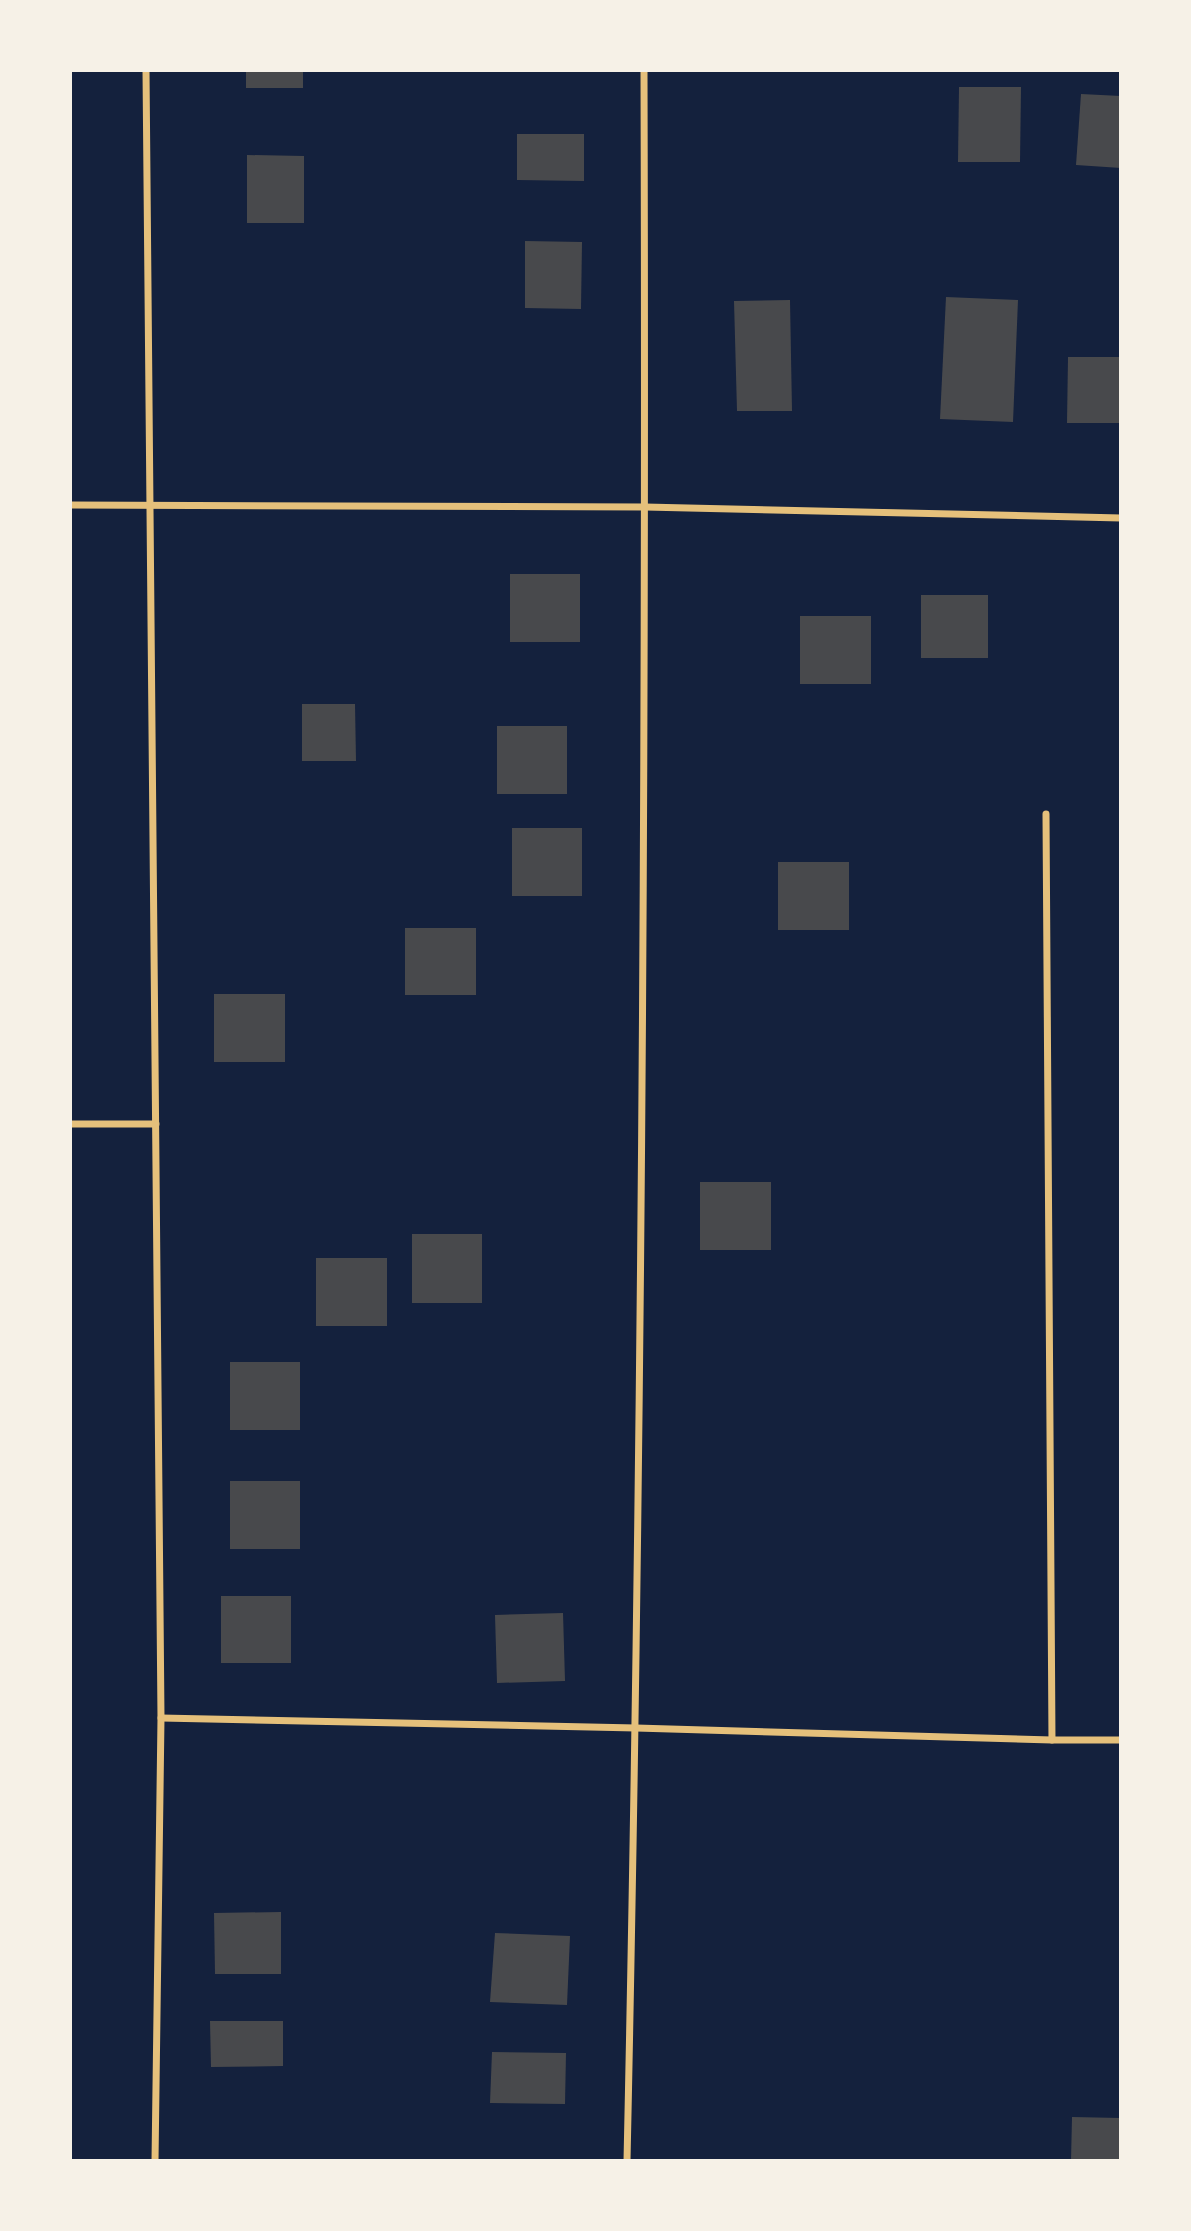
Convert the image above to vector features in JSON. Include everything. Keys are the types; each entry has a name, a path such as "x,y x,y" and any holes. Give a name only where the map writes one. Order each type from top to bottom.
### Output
{"street":[{"path":"146,70 161,1718 155,2161"},
{"path":"627,2161 636,1728 645,506 644,70"},
{"path":"70,505 645,506 1121,518"},
{"path":"1046,814 1052,1740"},
{"path":"70,1124 156,1124"},
{"path":"161,1718 1121,1740"}],"building":[{"path":"246,70 303,70 303,88 246,88"},
{"path":"959,87 1021,87 1020,162 958,162"},
{"path":"1081,94 1121,96 1121,168 1076,165"},
{"path":"517,134 584,134 584,181 517,180"},
{"path":"247,155 304,156 304,223 247,223"},
{"path":"525,241 582,242 581,309 525,308"},
{"path":"946,297 1018,300 1013,422 940,419"},
{"path":"790,300 792,411 737,411 734,301"},
{"path":"1068,357 1121,357 1121,423 1067,423"},
{"path":"510,574 580,574 580,642 510,642"},
{"path":"921,595 988,595 988,658 921,658"},
{"path":"800,616 871,616 871,684 800,684"},
{"path":"302,704 355,704 356,761 302,761"},
{"path":"497,726 567,726 567,794 497,794"},
{"path":"512,828 582,828 582,896 512,896"},
{"path":"778,862 849,862 849,930 778,930"},
{"path":"405,928 476,928 476,995 405,995"},
{"path":"214,994 285,994 285,1062 214,1062"},
{"path":"700,1182 771,1182 771,1250 700,1250"},
{"path":"412,1234 482,1234 482,1303 412,1303"},
{"path":"316,1258 387,1258 387,1326 316,1326"},
{"path":"230,1362 300,1362 300,1430 230,1430"},
{"path":"230,1481 300,1481 300,1549 230,1549"},
{"path":"221,1596 291,1596 291,1663 221,1663"},
{"path":"563,1613 565,1681 497,1683 495,1615"},
{"path":"281,1912 281,1974 215,1974 214,1913"},
{"path":"495,1933 570,1936 567,2005 490,2002"},
{"path":"210,2021 283,2021 283,2066 211,2067"},
{"path":"492,2052 566,2053 565,2104 490,2103"},
{"path":"1072,2117 1121,2118 1121,2161 1071,2161"}]}
